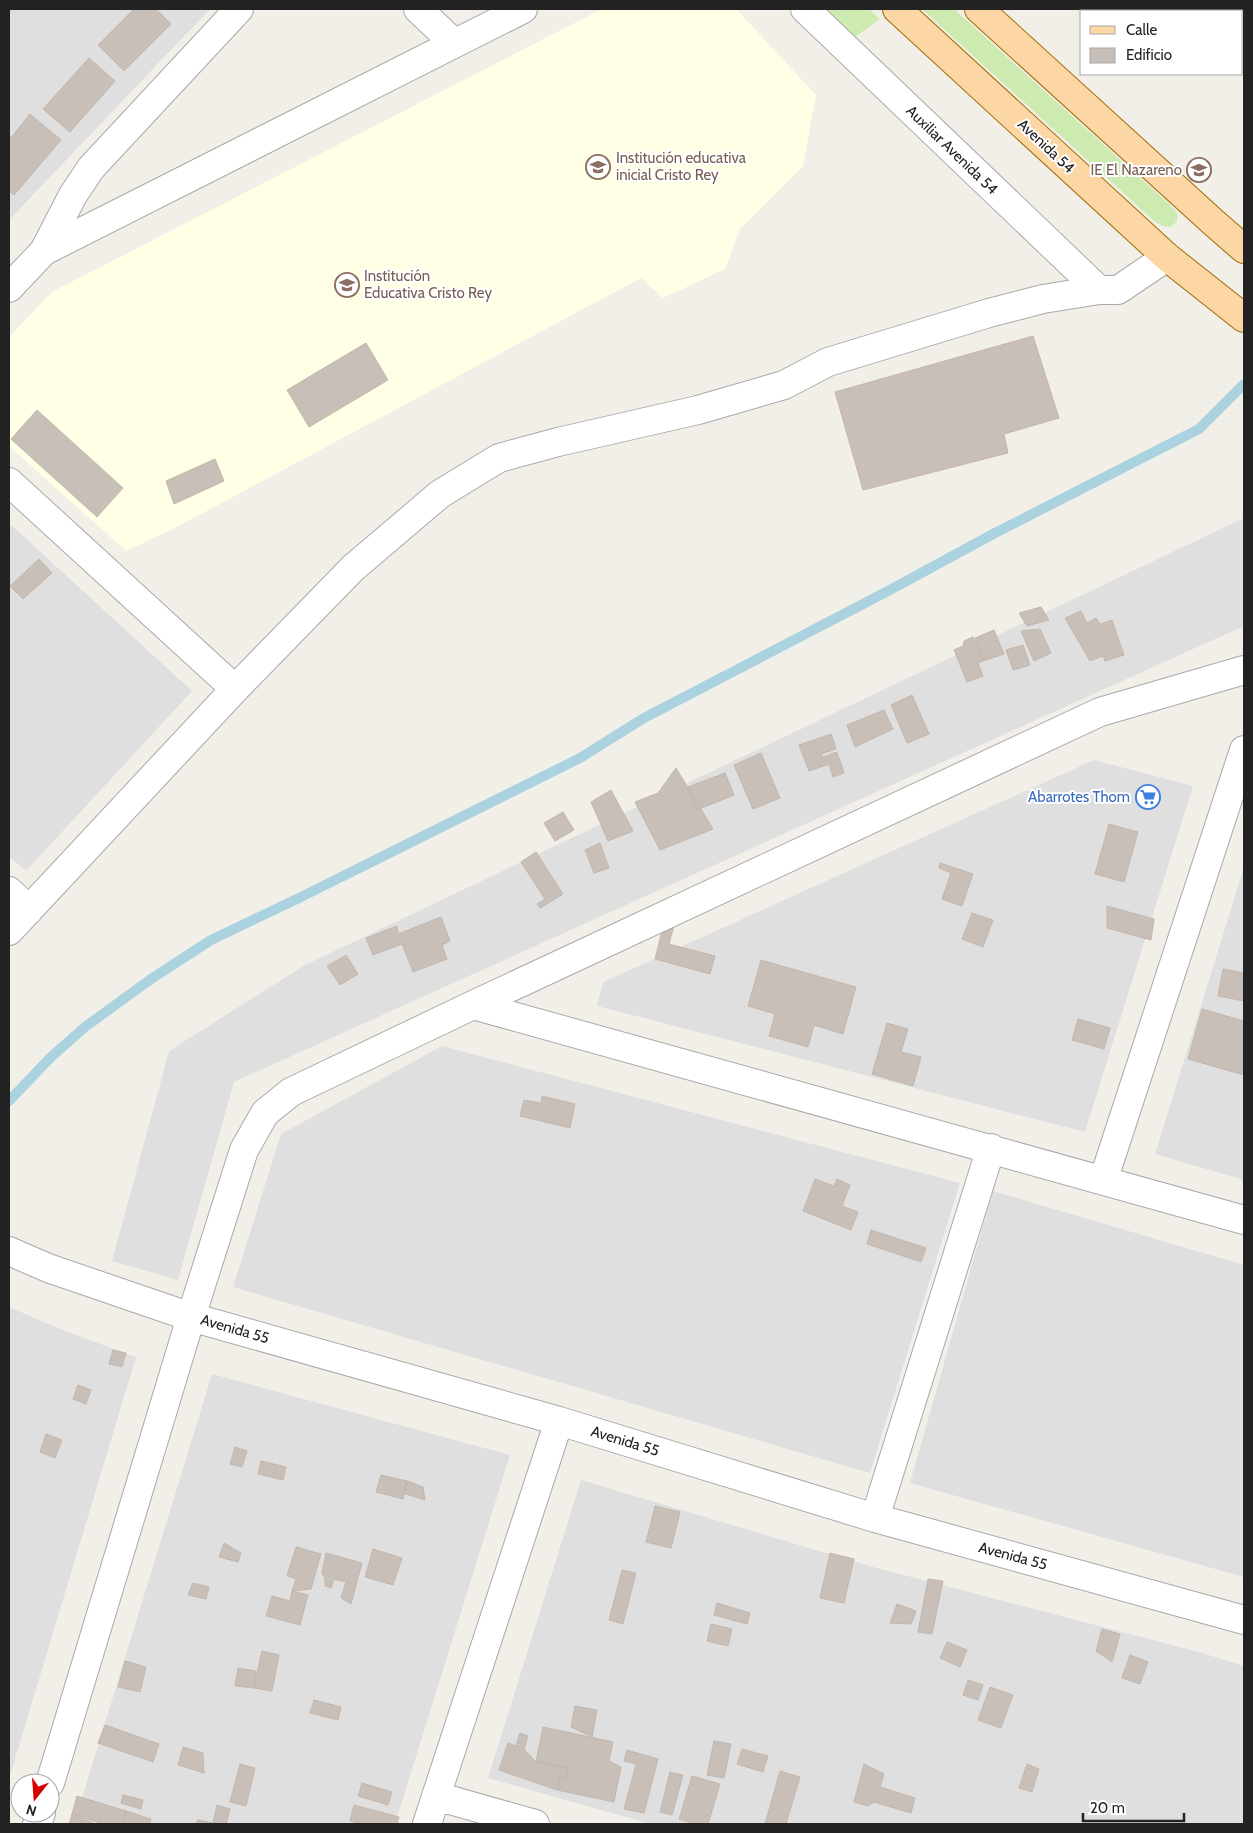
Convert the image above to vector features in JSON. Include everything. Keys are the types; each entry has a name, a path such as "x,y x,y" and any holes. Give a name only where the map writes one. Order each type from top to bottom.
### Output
{"main road":[{"name":"Avenida 54","path":"897,9 1167,257 1244,318"},
{"path":"979,9 1244,249"}],"street":[{"path":"9,288 44,251 73,195 91,168 239,9"},
{"path":"418,9 454,43"},
{"path":"44,251 523,9"},
{"name":"Auxiliar Avenida 54","path":"805,9 1099,290"},
{"path":"9,931 235,689 352,568 440,494 499,458 558,442 698,410 774,388 784,385 828,362 989,313 1043,299 1099,290 1118,290 1167,257"},
{"path":"9,482 235,689"},
{"path":"53,1773 191,1317 244,1150 265,1113 291,1092 1100,712 1244,670"},
{"path":"1103,1181 1244,750"},
{"path":"9,891 29,910"},
{"path":"473,1005 1244,1220"},
{"path":"875,1518 991,1148"},
{"name":"Avenida 55","path":"9,1251 48,1268 191,1317 559,1421 875,1518 1244,1620"},
{"path":"427,1824 559,1421"},
{"path":"436,1796 535,1824"}],"shaded area":[{"path":"9,9 210,9 9,220"},
{"name":"Institución Educativa Cristo Rey","path":"602,9 736,9 816,95 803,166 740,229 725,269 663,298 641,278 175,528 126,551 9,446 9,337 52,292"},
{"path":"1244,518 1244,626 234,1082 178,1280 112,1261 169,1051 305,965"},
{"path":"9,523 192,691 26,871 9,856"},
{"path":"1094,760 1193,786 1085,1132 597,1006 603,982"},
{"path":"1244,867 1244,1180 1155,1154"},
{"path":"442,1046 960,1183 870,1473 233,1287 281,1134"},
{"path":"993,1191 1244,1265 1244,1577 910,1483"},
{"path":"9,1307 65,1331 136,1357 9,1779"},
{"path":"212,1374 510,1455 395,1824 74,1824"},
{"path":"581,1480 873,1567 1199,1652 1244,1666 1244,1824 651,1824 488,1778"}],"green space":[{"path":"825,9 869,9 880,19 855,37"},
{"path":"922,9 954,9 1169,204 1177,213 1177,221 1171,227 1162,226 1154,221"}],"building":[{"path":"134,9 156,9 171,24 124,71 98,45"},
{"path":"89,58 115,81 70,132 43,109"},
{"path":"30,114 61,140 14,195 9,191 9,140"},
{"path":"1033,336 1059,418 1004,434 1008,453 863,490 835,392"},
{"path":"366,343 388,380 309,427 287,390"},
{"path":"37,410 123,488 97,517 11,439"},
{"path":"215,459 224,481 174,504 166,481"},
{"path":"39,559 52,573 23,599 10,586"},
{"path":"1041,607 1049,620 1027,626 1019,613"},
{"path":"1081,611 1087,623 1096,618 1100,624 1112,620 1124,655 1105,661 1103,656 1090,661 1065,618"},
{"path":"1040,629 1051,653 1034,661 1021,631"},
{"path":"994,630 1004,654 983,661 975,638"},
{"path":"973,637 983,661 978,663 983,676 967,682 954,650 963,646 964,641"},
{"path":"1023,645 1030,665 1013,670 1006,650"},
{"path":"912,695 929,734 907,743 891,705"},
{"path":"884,710 893,729 855,747 847,725"},
{"path":"831,734 836,749 821,754 823,757 837,752 844,773 833,777 829,764 809,771 799,745"},
{"path":"761,753 780,798 753,809 734,765"},
{"path":"676,768 713,829 660,850 635,802 658,793"},
{"path":"725,773 734,795 697,810 688,787"},
{"path":"611,790 633,831 608,841 591,802"},
{"path":"563,812 574,830 555,841 544,823"},
{"path":"1109,824 1138,832 1124,882 1095,874"},
{"path":"600,843 609,868 594,873 585,850"},
{"path":"536,852 563,894 540,908 537,904 545,899 521,862"},
{"path":"940,863 973,874 962,906 942,899 951,873 939,868"},
{"path":"1107,906 1154,919 1151,940 1107,928"},
{"path":"972,913 993,920 983,947 962,939"},
{"path":"441,917 450,941 442,945 447,959 413,972 402,944 373,955 366,938 397,926 398,934"},
{"path":"674,926 669,944 715,956 710,974 655,959 663,927"},
{"path":"346,955 358,974 340,985 327,966"},
{"path":"761,960 856,987 843,1034 814,1025 808,1047 769,1036 775,1014 748,1006"},
{"path":"1223,969 1244,973 1244,1001 1218,996"},
{"path":"1202,1009 1244,1021 1244,1075 1188,1059"},
{"path":"1078,1019 1110,1028 1104,1049 1072,1040"},
{"path":"887,1023 908,1029 901,1052 921,1057 913,1086 872,1074"},
{"path":"542,1096 575,1104 570,1128 520,1116 524,1100 541,1103"},
{"path":"815,1179 834,1186 837,1179 850,1185 842,1206 858,1212 851,1230 803,1211"},
{"path":"871,1230 926,1248 921,1262 867,1244"},
{"path":"113,1350 126,1353 122,1367 109,1364"},
{"path":"78,1385 91,1390 86,1404 73,1399"},
{"path":"46,1434 62,1440 55,1458 40,1452"},
{"path":"235,1447 247,1451 242,1467 230,1464"},
{"path":"261,1461 286,1467 283,1480 258,1474"},
{"path":"381,1475 407,1481 403,1499 376,1492"},
{"path":"407,1481 423,1487 425,1500 403,1493"},
{"path":"655,1506 680,1512 671,1548 646,1542"},
{"path":"224,1543 241,1553 238,1562 219,1557"},
{"path":"296,1547 321,1554 311,1589 292,1591 296,1579 287,1576"},
{"path":"373,1549 402,1558 393,1585 365,1577"},
{"path":"326,1553 362,1563 351,1604 341,1598 346,1582 334,1579 331,1588 325,1586 325,1578 322,1573"},
{"path":"830,1553 854,1559 844,1603 820,1598"},
{"path":"622,1570 636,1573 623,1624 609,1620"},
{"path":"928,1579 943,1581 932,1634 918,1632"},
{"path":"193,1583 209,1587 206,1599 188,1595"},
{"path":"292,1591 308,1595 300,1625 266,1616 272,1596 290,1601"},
{"path":"717,1603 750,1613 747,1624 714,1615"},
{"path":"897,1604 916,1611 911,1624 890,1623"},
{"path":"711,1624 732,1629 728,1646 707,1641"},
{"path":"1102,1629 1120,1634 1112,1662 1096,1651"},
{"path":"947,1642 967,1650 960,1667 940,1658"},
{"path":"262,1651 279,1655 272,1691 254,1688"},
{"path":"1130,1655 1148,1662 1140,1684 1122,1678"},
{"path":"125,1661 146,1667 140,1692 118,1687"},
{"path":"238,1668 256,1671 254,1688 235,1686"},
{"path":"968,1680 983,1685 978,1700 963,1695"},
{"path":"990,1687 1013,1695 1001,1728 978,1720"},
{"path":"314,1700 341,1707 338,1720 310,1713"},
{"path":"575,1706 597,1710 592,1737 571,1727"},
{"path":"105,1725 159,1744 153,1762 98,1743"},
{"path":"543,1727 613,1742 609,1761 621,1767 614,1802 557,1790 560,1777 565,1778 568,1768 536,1762"},
{"path":"520,1733 528,1736 524,1749 536,1762 568,1768 565,1778 560,1777 557,1790 499,1770 508,1743 516,1746"},
{"path":"714,1741 731,1744 724,1778 707,1775"},
{"path":"183,1747 203,1753 204,1773 178,1765"},
{"path":"742,1749 768,1756 763,1772 737,1764"},
{"path":"627,1750 658,1759 644,1813 624,1809 636,1764 624,1761"},
{"path":"240,1764 255,1768 246,1806 230,1802"},
{"path":"864,1764 884,1774 880,1787 915,1798 911,1813 874,1802 868,1806 854,1802"},
{"path":"1027,1764 1039,1769 1032,1792 1019,1788"},
{"path":"780,1771 800,1777 786,1824 765,1824"},
{"path":"670,1772 683,1775 672,1815 660,1812"},
{"path":"692,1776 720,1784 708,1824 696,1824 679,1819"},
{"path":"362,1783 392,1792 388,1805 358,1796"},
{"path":"123,1795 143,1800 141,1809 121,1803"},
{"path":"77,1796 126,1811 122,1824 104,1824 72,1814"},
{"path":"217,1805 230,1809 226,1824 195,1824 198,1820 213,1823"},
{"path":"354,1805 399,1817 397,1824 363,1824 350,1821"},
{"path":"126,1811 151,1819 150,1824 122,1824"},
{"path":"72,1814 95,1824 69,1824"}],"waterway":[{"path":"9,1101 51,1057 85,1027 151,979 211,940 580,758 644,718 995,533 1199,429 1244,384"}],"place":[{"name":"Institución educativa inicial Cristo Rey","path":"598,167"},
{"name":"IE El Nazareno","path":"1199,170"},
{"name":"Institución Educativa Cristo Rey","path":"347,285"},
{"name":"Abarrotes Thom","path":"1148,797"}]}
